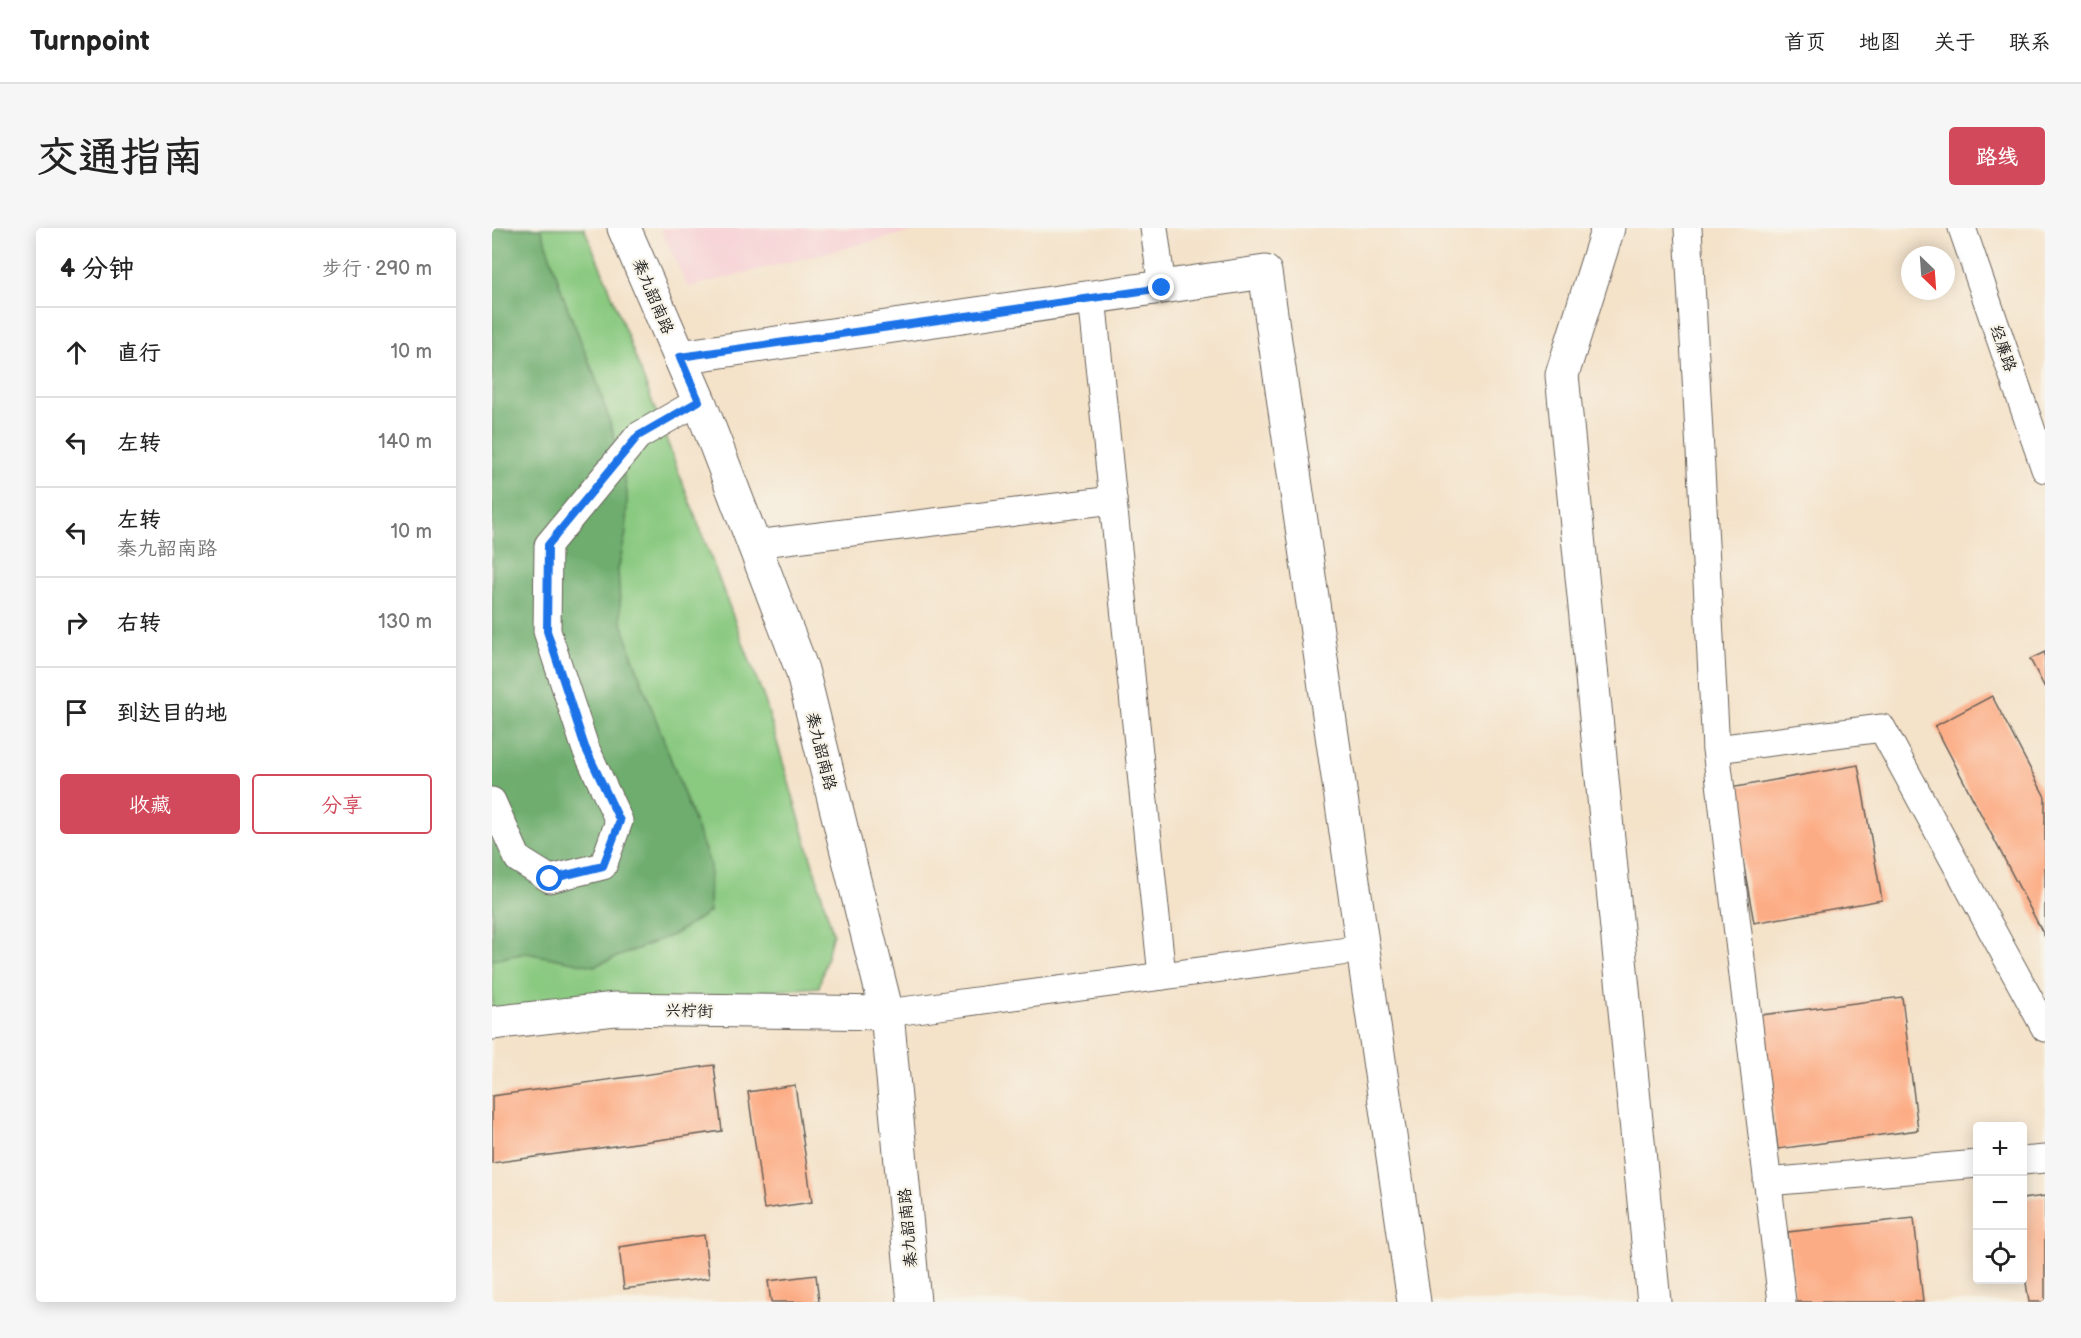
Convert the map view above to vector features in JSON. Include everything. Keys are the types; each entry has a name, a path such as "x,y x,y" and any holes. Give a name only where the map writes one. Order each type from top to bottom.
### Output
{"street":[{"name":"秦九韶南路","path":"624,228 699,401 802,670 887,1013 914,1302"},
{"path":"1154,228 1162,288"},
{"path":"1608,228 1562,375 1654,1302"},
{"path":"1688,228 1716,749 1782,1302"},
{"name":"经廉路","path":"1962,228 2045,469"},
{"path":"680,357 1265,272 1414,1302"},
{"path":"1092,297 1162,976"},
{"path":"492,801 518,859 550,879 603,866 620,821 585,747 547,631 548,545 638,436 699,401"},
{"path":"754,544 1113,500"},
{"path":"1716,749 1882,728 2045,1028"},
{"path":"887,1013 1363,949"},
{"name":"兴柠街","path":"492,1023 615,1009 887,1013"},
{"path":"2027,1161 2045,1159"},
{"path":"1767,1182 1973,1164"}],"shaded area":[{"path":"660,228 927,228 688,287"}],"green space":[{"path":"492,228 584,228 607,282 765,701 833,933 819,987 492,1016"},
{"path":"492,228 541,228 565,301 596,379 620,454 627,493 626,533 618,570 621,619 633,658 710,864 709,912 675,934 594,966 526,953 492,960"}],"building":[{"path":"2045,652 2045,688 2030,659"},
{"path":"1992,696 2045,797 2045,937 1935,726"},
{"path":"1858,765 1882,900 1754,923 1730,788"},
{"path":"1902,997 1918,1130 1778,1149 1761,1015"},
{"path":"714,1065 722,1131 492,1163 492,1096"},
{"path":"795,1085 812,1202 764,1209 748,1092"},
{"path":"2045,1196 2045,1302 2029,1302 2026,1284 2027,1198"},
{"path":"1914,1218 1923,1302 1795,1302 1788,1232"},
{"path":"704,1235 709,1278 624,1289 619,1247"},
{"path":"816,1275 819,1302 771,1302 768,1281"}],"route":[{"path":"550,879 603,866 620,821 585,747 547,631 548,545 638,436 699,401 680,357 1162,288"}]}
